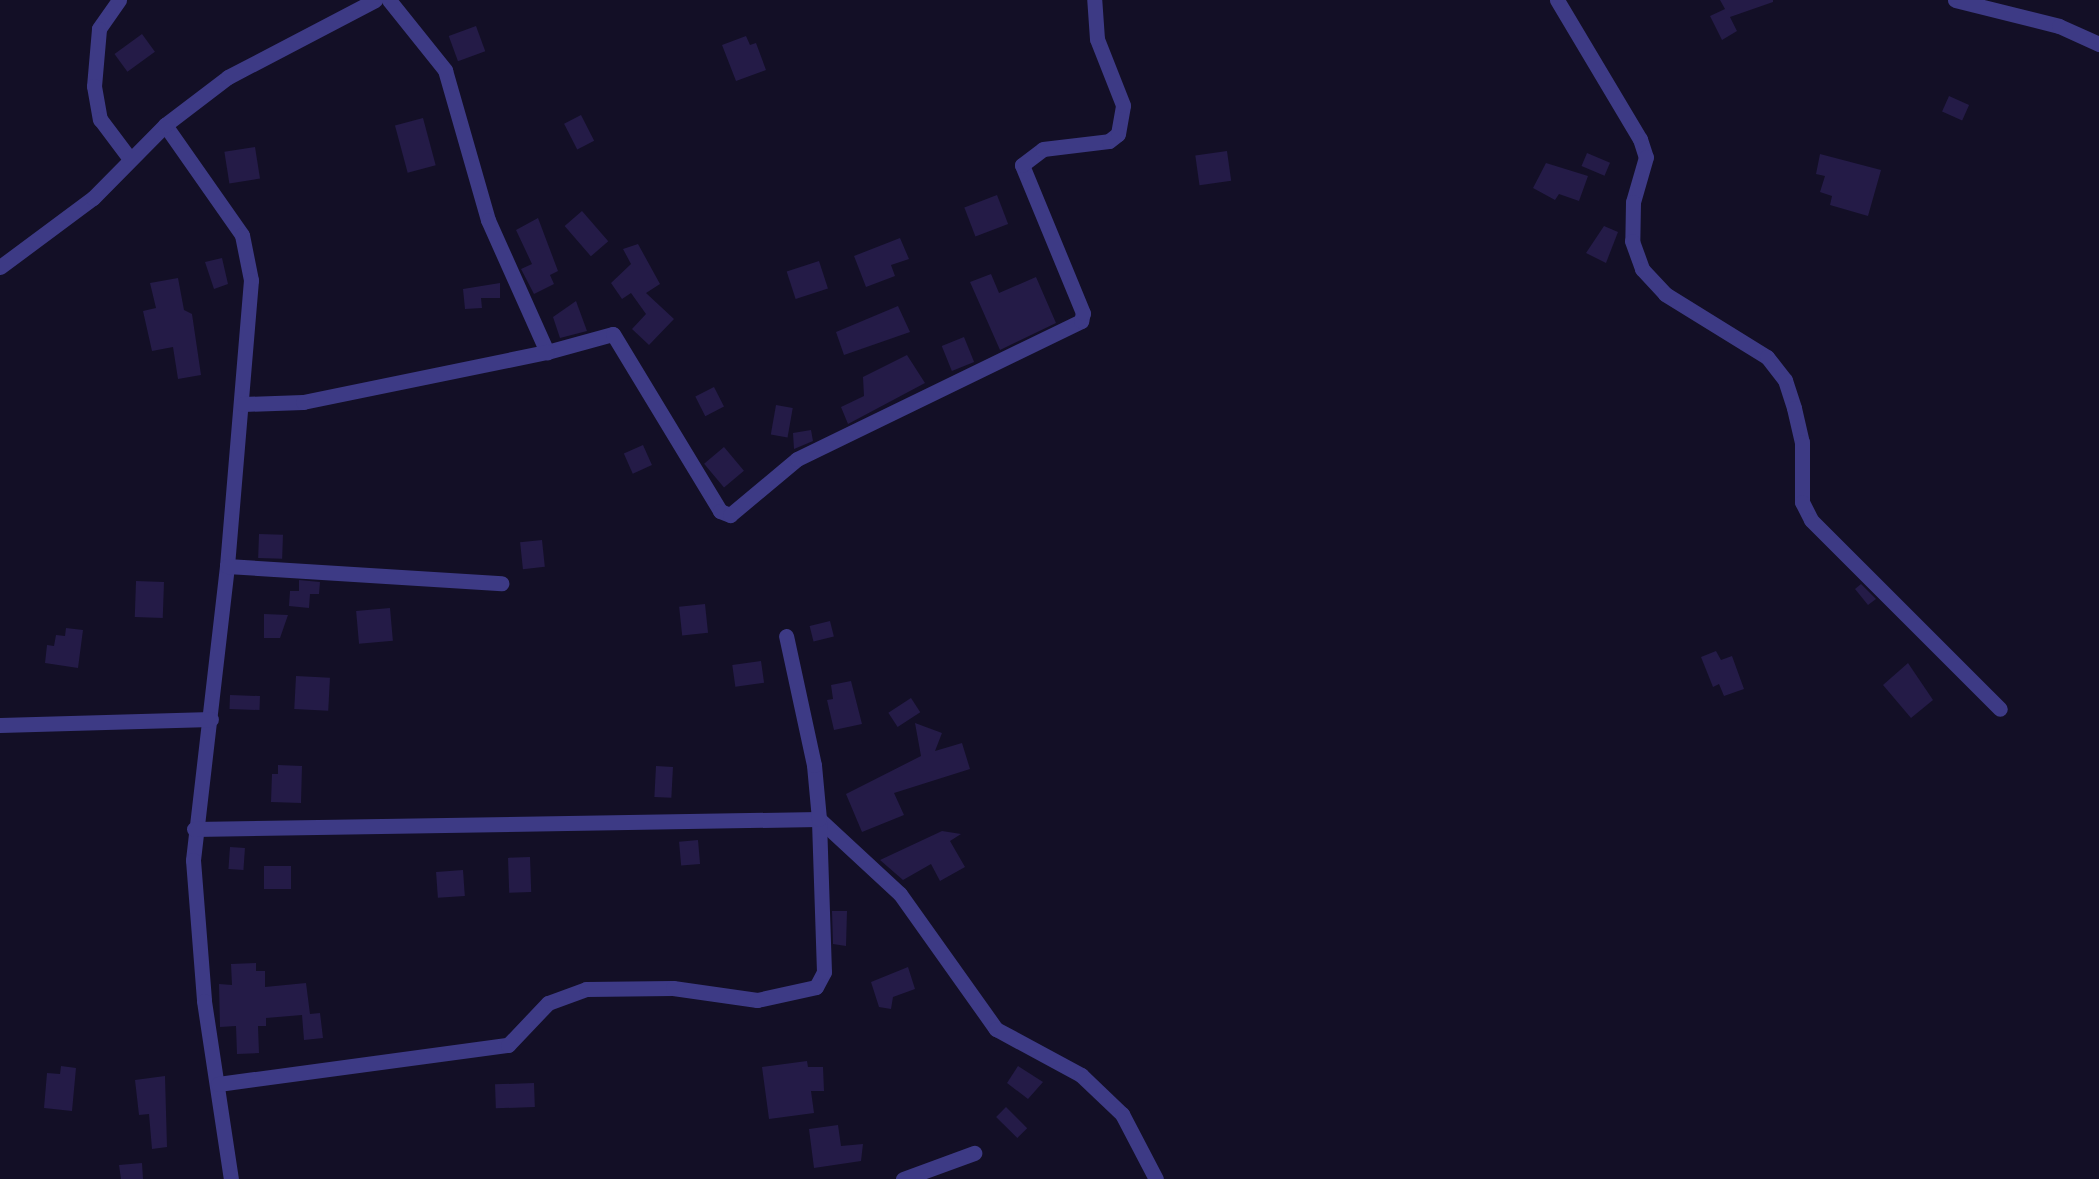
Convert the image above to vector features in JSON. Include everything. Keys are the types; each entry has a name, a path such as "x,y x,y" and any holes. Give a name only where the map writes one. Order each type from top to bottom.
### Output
{"street":[{"path":"119,0 99,29 94,96 105,129 130,159"},
{"path":"0,267 93,198 165,125 284,44 375,0"},
{"path":"389,0 445,70 488,220 547,352"},
{"path":"243,404 303,402 547,352 613,334 714,501 730,515 797,459 1074,328 1083,313 1023,180 1022,165 1043,148 1109,141 1118,134 1123,105 1097,39 1094,0"},
{"path":"1557,0 1640,139 1646,157 1634,202 1632,241 1642,268 1665,294 1767,357 1785,380 1794,408 1802,442 1802,502 1810,520 2000,709"},
{"path":"1954,0 2059,26 2099,44"},
{"path":"165,125 242,235 252,308 211,719 194,829 197,944 231,1179"},
{"path":"227,566 501,583"},
{"path":"218,1084 508,1045 548,1003 586,989 674,988 757,1000 816,987 824,972 819,819 814,765 786,636"},
{"path":"0,725 211,719"},
{"path":"194,829 819,819 900,894 996,1029 1081,1075 1122,1114 1156,1179"},
{"path":"903,1179 974,1153"}],"building":[{"path":"1720,0 1773,0 1773,2 1730,17 1737,31 1722,40 1710,16 1725,9"},
{"path":"476,26 485,51 458,61 449,36"},
{"path":"142,34 155,52 127,72 114,54"},
{"path":"746,36 750,45 756,43 766,70 736,81 722,45"},
{"path":"1949,96 1969,105 1962,120 1942,112"},
{"path":"581,115 594,141 577,149 564,124"},
{"path":"423,118 436,165 408,173 395,126"},
{"path":"255,147 260,179 229,183 224,152"},
{"path":"1227,151 1231,181 1199,185 1195,155"},
{"path":"1587,153 1610,163 1605,176 1582,166"},
{"path":"1820,154 1881,170 1868,216 1830,205 1832,196 1820,192 1825,176 1816,174"},
{"path":"1546,163 1588,176 1579,201 1559,194 1555,200 1533,188"},
{"path":"997,195 1008,224 975,236 964,208"},
{"path":"582,211 608,241 591,256 565,226"},
{"path":"538,218 558,271 550,275 554,284 534,294 521,269 532,264 516,230"},
{"path":"1604,226 1618,232 1606,263 1586,253"},
{"path":"900,238 909,259 891,265 895,276 866,287 854,256"},
{"path":"638,244 660,284 646,293 674,319 649,345 632,329 646,314 631,293 622,299 611,283 631,264 623,249"},
{"path":"222,258 228,284 214,289 205,262"},
{"path":"819,261 828,289 796,299 787,272"},
{"path":"991,274 999,293 1036,277 1056,323 1000,350 970,282"},
{"path":"178,278 184,310 192,314 201,375 178,379 173,347 152,351 143,311 156,308 150,283"},
{"path":"500,283 500,298 481,298 482,308 465,309 463,289"},
{"path":"576,301 587,331 560,338 553,317"},
{"path":"898,306 910,332 844,355 836,332"},
{"path":"964,337 974,362 952,371 942,346"},
{"path":"907,355 925,383 848,424 841,407 864,396 863,377"},
{"path":"714,387 724,407 705,416 695,397"},
{"path":"776,405 793,408 788,437 771,435"},
{"path":"811,430 813,441 794,449 793,433"},
{"path":"643,445 652,465 633,474 624,454"},
{"path":"724,447 744,471 724,487 704,464"},
{"path":"259,534 283,535 282,559 258,558"},
{"path":"542,540 545,567 523,569 520,542"},
{"path":"299,580 320,582 319,594 310,594 309,608 289,606 290,591 299,591"},
{"path":"136,581 164,582 163,618 135,617"},
{"path":"1861,584 1876,599 1868,605 1855,589"},
{"path":"705,604 708,633 682,636 679,607"},
{"path":"390,608 393,641 359,644 356,611"},
{"path":"264,614 288,615 280,638 264,638"},
{"path":"830,621 834,637 813,642 810,626"},
{"path":"66,628 83,630 78,668 45,663 47,645 54,646 56,635 65,636"},
{"path":"1716,651 1721,660 1732,656 1744,689 1724,696 1719,684 1713,687 1701,657"},
{"path":"761,661 764,683 735,687 732,665"},
{"path":"1908,663 1933,700 1911,718 1883,685"},
{"path":"296,676 330,678 328,711 294,709"},
{"path":"851,681 862,724 834,730 827,700 833,699 831,685"},
{"path":"230,695 260,696 259,710 230,709"},
{"path":"911,698 920,712 898,727 888,713"},
{"path":"915,723 942,733 935,751 962,743 970,769 894,793 904,815 862,832 846,794 921,756"},
{"path":"278,765 302,766 301,803 271,802 272,774 278,774"},
{"path":"656,766 673,767 671,798 654,797"},
{"path":"942,831 961,834 950,841 965,867 940,881 931,864 903,880 880,860"},
{"path":"698,840 700,864 681,866 679,842"},
{"path":"230,847 245,848 243,870 228,869"},
{"path":"530,857 531,892 509,893 508,858"},
{"path":"264,866 291,866 291,889 264,889"},
{"path":"463,870 465,896 438,898 436,872"},
{"path":"832,911 847,911 846,946 833,944"},
{"path":"256,963 256,971 265,971 265,987 306,983 310,1014 320,1013 323,1038 304,1040 302,1015 266,1018 266,1026 258,1026 259,1053 237,1054 236,1026 220,1027 219,984 232,985 231,964"},
{"path":"908,967 915,989 893,997 891,1009 879,1007 871,982"},
{"path":"807,1061 808,1067 823,1067 824,1091 811,1091 814,1113 769,1119 762,1067"},
{"path":"61,1066 76,1068 72,1111 44,1108 47,1073 60,1074"},
{"path":"1018,1066 1043,1082 1028,1099 1007,1083"},
{"path":"165,1076 167,1147 152,1149 149,1114 139,1115 135,1080"},
{"path":"534,1083 535,1107 496,1108 495,1084"},
{"path":"1006,1107 1027,1128 1017,1138 996,1117"},
{"path":"838,1125 841,1146 863,1144 861,1161 814,1168 809,1129"},
{"path":"142,1163 143,1179 121,1179 119,1165"}]}
